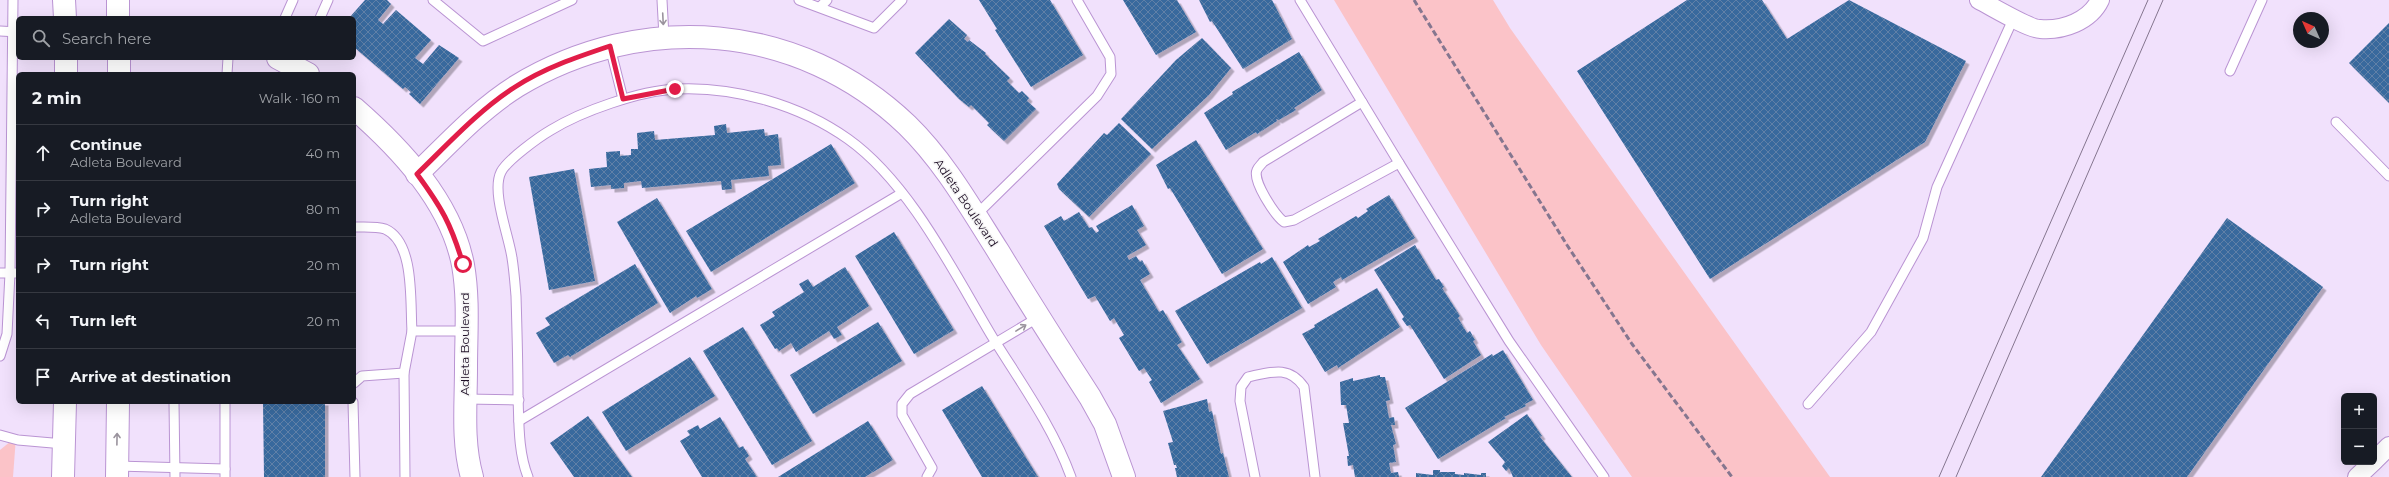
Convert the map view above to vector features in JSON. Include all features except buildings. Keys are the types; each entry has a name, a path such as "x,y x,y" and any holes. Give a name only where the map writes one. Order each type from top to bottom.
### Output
{"street":[{"path":"64,0 65,16"},
{"path":"118,0 118,16"},
{"path":"1990,2 2014,17 2039,29 2076,24 2096,8 2100,0"},
{"name":"Adleta Boulevard","path":"417,174 463,130 515,87 542,72 610,46 664,37 727,39 773,48 833,72 858,86 907,125 930,150 976,215 1105,424 1124,477"},
{"path":"66,60 66,72"},
{"path":"119,60 119,72"},
{"path":"285,60 305,72"},
{"name":"Adleta Boulevard","path":"356,110 371,123 417,174 442,207 453,231 463,264 466,331 467,460 472,477"},
{"path":"63,477 65,404"},
{"path":"117,472 118,404"},
{"path":"2368,469 2389,446"}],"lane":[{"path":"0,356 7,334 16,32 13,0"},
{"path":"286,16 293,0"},
{"path":"321,16 328,0"},
{"path":"433,0 482,41 572,0"},
{"path":"662,0 664,37"},
{"path":"799,0 874,28 902,0"},
{"path":"820,7 827,0"},
{"path":"976,215 1097,96 1112,74 1110,56 1077,0"},
{"path":"1300,0 1508,341 1604,477"},
{"path":"2230,71 2262,0"},
{"path":"1808,404 1871,332 1923,238 1937,187 2014,17"},
{"path":"0,31 16,32"},
{"path":"610,46 623,99"},
{"path":"227,72 228,60"},
{"path":"528,477 524,465 519,421 516,294 512,257 497,187 501,170 534,140 572,117 623,99 675,89 720,91 761,99 809,116 849,140 885,172 902,193 1000,341 1050,430 1071,477"},
{"path":"1362,102 1263,162 1257,170 1256,180 1278,217 1284,222 1294,220 1399,163"},
{"path":"2336,122 2389,176"},
{"path":"519,421 902,193"},
{"path":"356,227 383,228 396,235 403,246 406,259 412,331 404,373 405,477"},
{"path":"927,477 932,468 902,415 902,404 910,394 1039,317"},
{"path":"412,331 466,331"},
{"path":"1255,477 1240,401 1241,387 1248,377 1286,372 1298,379 1304,387 1316,477"},
{"path":"356,381 362,376 404,373"},
{"path":"466,399 519,400"},
{"path":"174,404 175,477"},
{"path":"117,472 175,467 225,473 225,404"},
{"path":"353,404 355,477"},
{"path":"0,435 18,440 64,444"}],"shaded area":[{"path":"1334,0 1493,0 1510,28 1830,477 1632,477 1541,345"},
{"path":"16,437 13,477 0,477 0,450"}],"tram line":[{"path":"1939,477 2148,0"},
{"path":"1956,477 2163,0"}],"railway":[{"path":"1414,0 1567,245 1632,344 1732,477"}],"route":[{"path":"463,264 453,231 442,207 417,174 490,106 515,87 542,72 576,57 610,46 623,99 675,89"}]}
